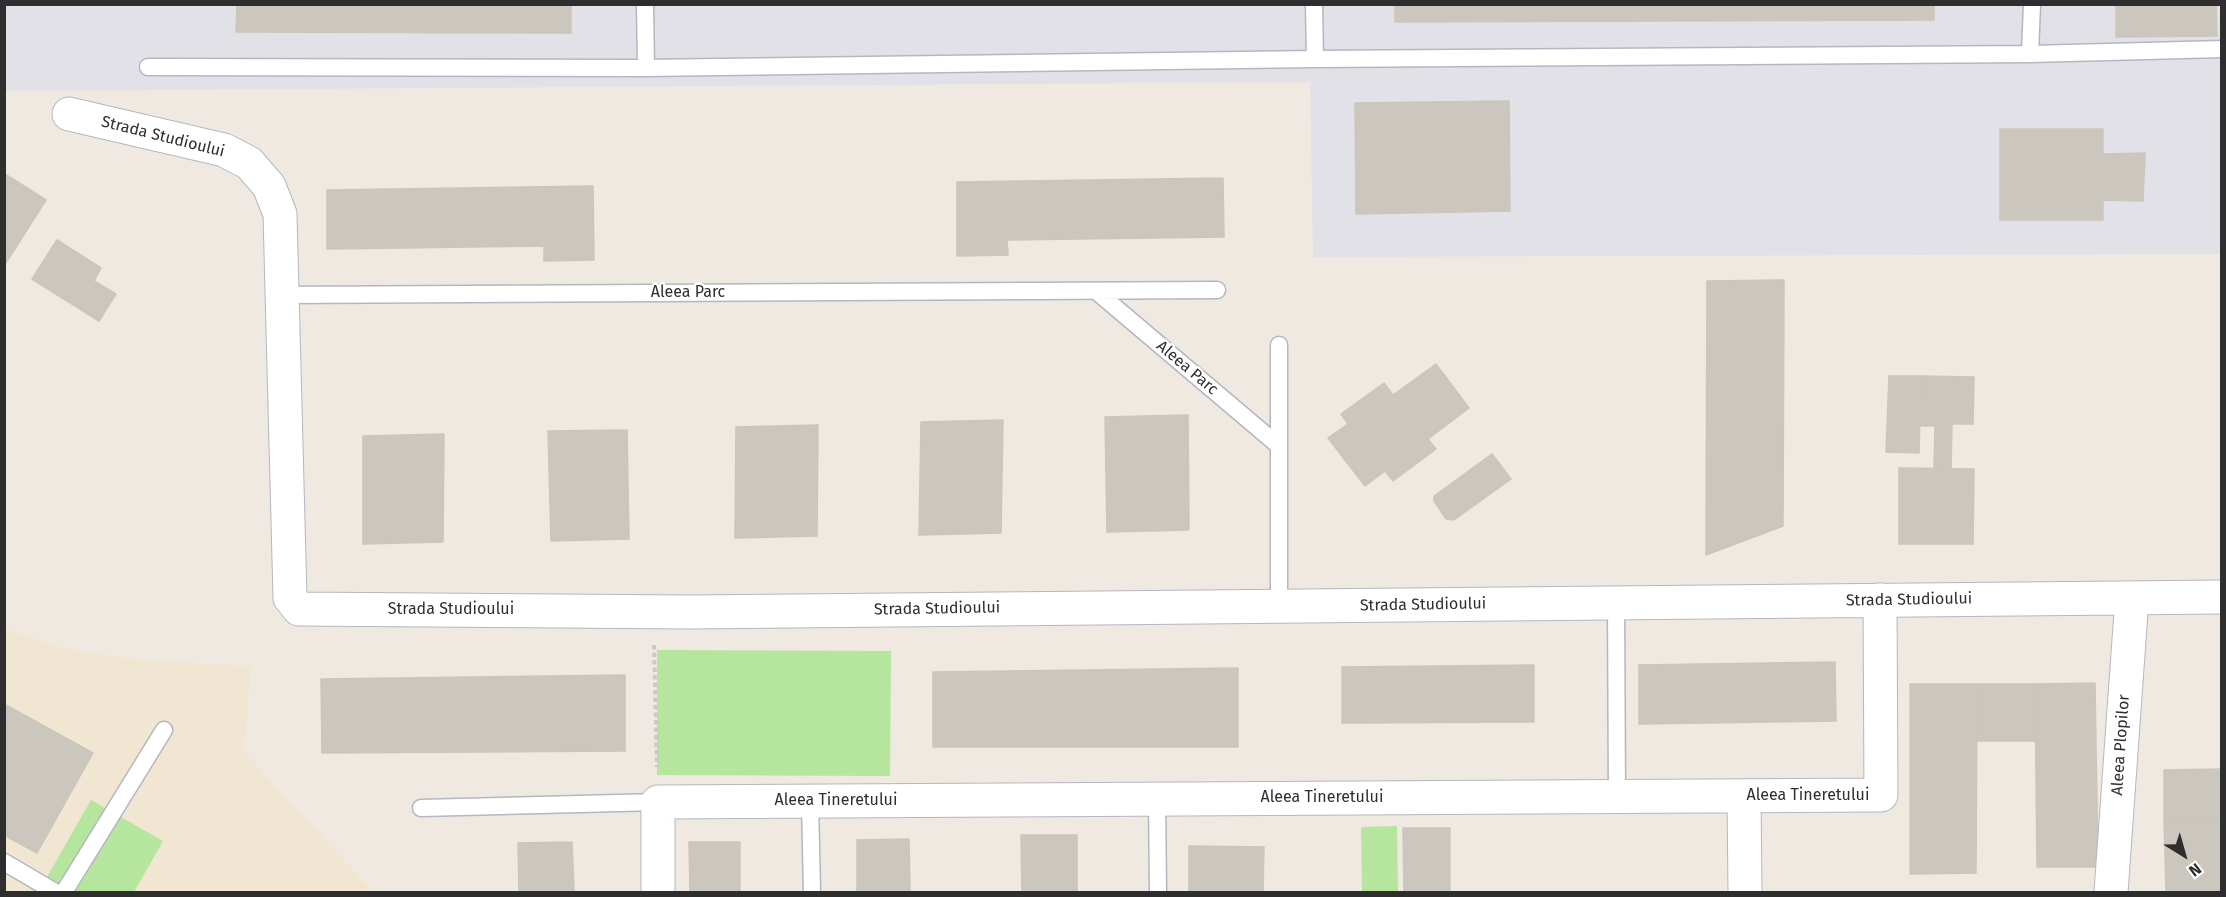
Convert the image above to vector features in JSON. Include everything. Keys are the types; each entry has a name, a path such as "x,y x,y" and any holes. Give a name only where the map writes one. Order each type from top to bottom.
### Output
{"street":[{"name":"Strada Studioului","path":"69,114 224,150 249,162 269,186 280,214 290,598 299,609 690,612 2222,597"},
{"name":"Aleea Plopilor","path":"2110,892 2132,598"},
{"name":"Aleea Tineretului","path":"658,802 1881,795 1880,600"},
{"path":"1744,796 1745,892"},
{"path":"658,802 658,892"}],"lane":[{"path":"645,4 646,68"},
{"path":"1314,4 1315,59"},
{"path":"2030,54 2032,4"},
{"path":"148,67 646,68 1315,59 2030,54 2222,50"},
{"name":"Aleea Parc","path":"281,295 1217,290"},
{"name":"Aleea Parc","path":"1096,291 1279,446"},
{"path":"1279,345 1279,606"},
{"path":"1616,603 1617,797"},
{"path":"64,892 164,730"},
{"path":"1157,799 1158,892"},
{"path":"810,801 812,892"},
{"path":"422,808 658,802"},
{"path":"4,862 55,892"}],"path":[{"path":"658,802 654,639 690,612"}],"shaded area":[{"path":"4,5 2221,5 2221,254 1313,257 1310,82 5,91"},
{"path":"5,629 63,648 124,658 251,667 244,752 373,892 5,892"}],"green space":[{"path":"657,650 891,651 890,776 657,775"},
{"path":"91,800 163,841 134,892 75,892 47,877"},
{"path":"1397,826 1398,892 1362,892 1361,827"}],"building":[{"path":"237,4 571,4 571,33 236,32"},
{"path":"1395,4 1934,4 1934,20 1395,22"},
{"path":"2116,4 2216,4 2217,36 2116,37"},
{"path":"1509,101 1510,211 1356,214 1355,103"},
{"path":"2000,129 2103,129 2103,154 2145,153 2143,201 2103,200 2103,220 2000,220"},
{"path":"5,174 46,200 4,266 4,176"},
{"path":"1223,178 1224,237 1007,240 1008,255 957,256 957,182"},
{"path":"593,186 594,260 544,261 544,246 327,249 327,190"},
{"path":"57,240 101,268 94,281 116,294 99,321 32,279"},
{"path":"1784,280 1783,526 1706,555 1707,281"},
{"path":"1436,364 1469,408 1428,439 1436,449 1393,481 1385,471 1365,486 1328,438 1348,424 1341,414 1384,383 1393,395"},
{"path":"1889,376 1921,376 1919,453 1886,452"},
{"path":"1921,376 1974,377 1973,424 1952,424 1951,468 1934,468 1935,426 1920,426"},
{"path":"1188,415 1189,530 1107,532 1105,417"},
{"path":"1003,420 1001,533 919,535 921,422"},
{"path":"818,425 817,536 735,538 736,427"},
{"path":"627,430 629,539 551,541 548,431"},
{"path":"444,434 443,542 363,544 363,436"},
{"path":"1492,454 1511,479 1454,520 1446,519 1434,501 1434,496"},
{"path":"1899,468 1974,469 1973,544 1899,544"},
{"path":"1835,662 1836,721 1639,724 1639,665"},
{"path":"1534,665 1534,722 1342,723 1342,667"},
{"path":"1238,668 1238,747 933,747 933,672"},
{"path":"625,675 625,751 322,753 321,679"},
{"path":"2095,683 2098,867 2037,867 2035,684"},
{"path":"1910,684 1977,684 1976,873 1910,874"},
{"path":"1977,684 2035,684 2036,741 1976,741"},
{"path":"4,704 93,753 37,853 4,835"},
{"path":"2222,769 2222,819 2164,819 2164,770"},
{"path":"2164,819 2222,819 2222,892 2166,892"},
{"path":"1403,828 1450,828 1450,892 1404,892"},
{"path":"1021,835 1077,835 1077,892 1022,892"},
{"path":"909,839 910,892 857,892 857,840"},
{"path":"572,842 574,892 519,892 518,843"},
{"path":"689,842 740,842 740,892 690,892"},
{"path":"1189,846 1264,847 1263,892 1189,892"}]}
